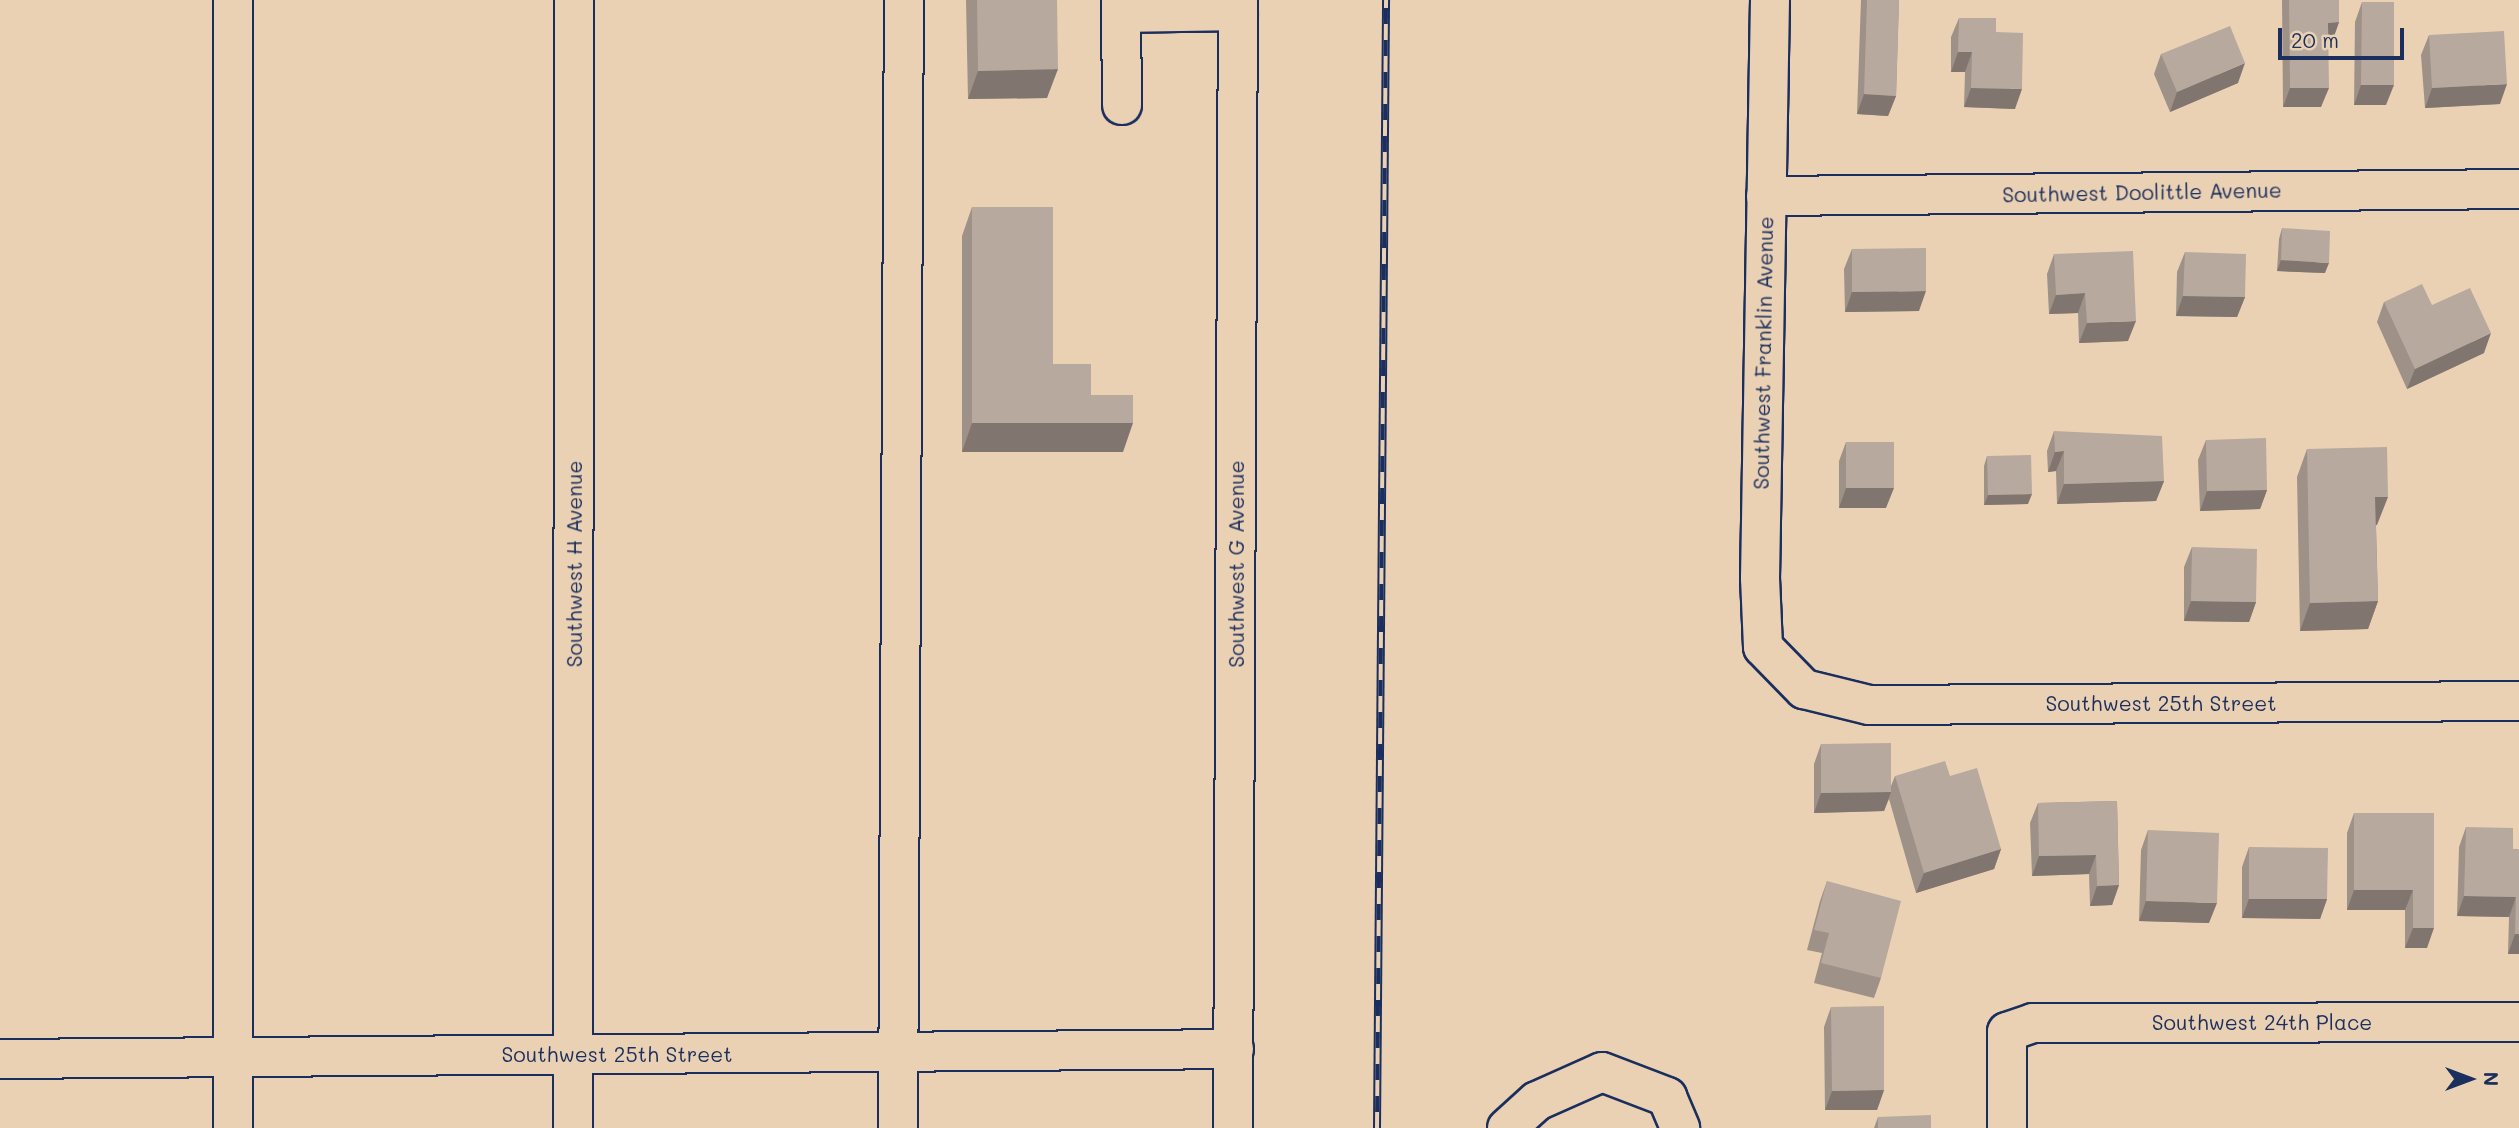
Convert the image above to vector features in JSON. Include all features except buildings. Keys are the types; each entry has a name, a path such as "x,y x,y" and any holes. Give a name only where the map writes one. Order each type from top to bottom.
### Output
{"street":[{"path":"233,0 233,1128"},
{"name":"Southwest H Avenue","path":"573,1128 574,0"},
{"path":"898,1128 904,0"},
{"name":"Southwest Franklin Avenue","path":"1770,0 1763,647 1804,689"},
{"path":"1122,104 1121,7 1238,5"},
{"name":"Southwest G Avenue","path":"1233,1128 1238,5"},
{"name":"Southwest Doolittle Avenue","path":"1766,196 2519,189"},
{"name":"Southwest 25th Street","path":"1804,689 1870,705 2519,701"},
{"name":"Southwest 24th Place","path":"2007,1128 2007,1032 2033,1023 2519,1022"},
{"name":"Southwest 25th Street","path":"0,1059 1234,1049"},
{"path":"1507,1128 1537,1101 1602,1072 1667,1097 1680,1128"}],"railway":[{"path":"1377,1128 1386,0"}]}
